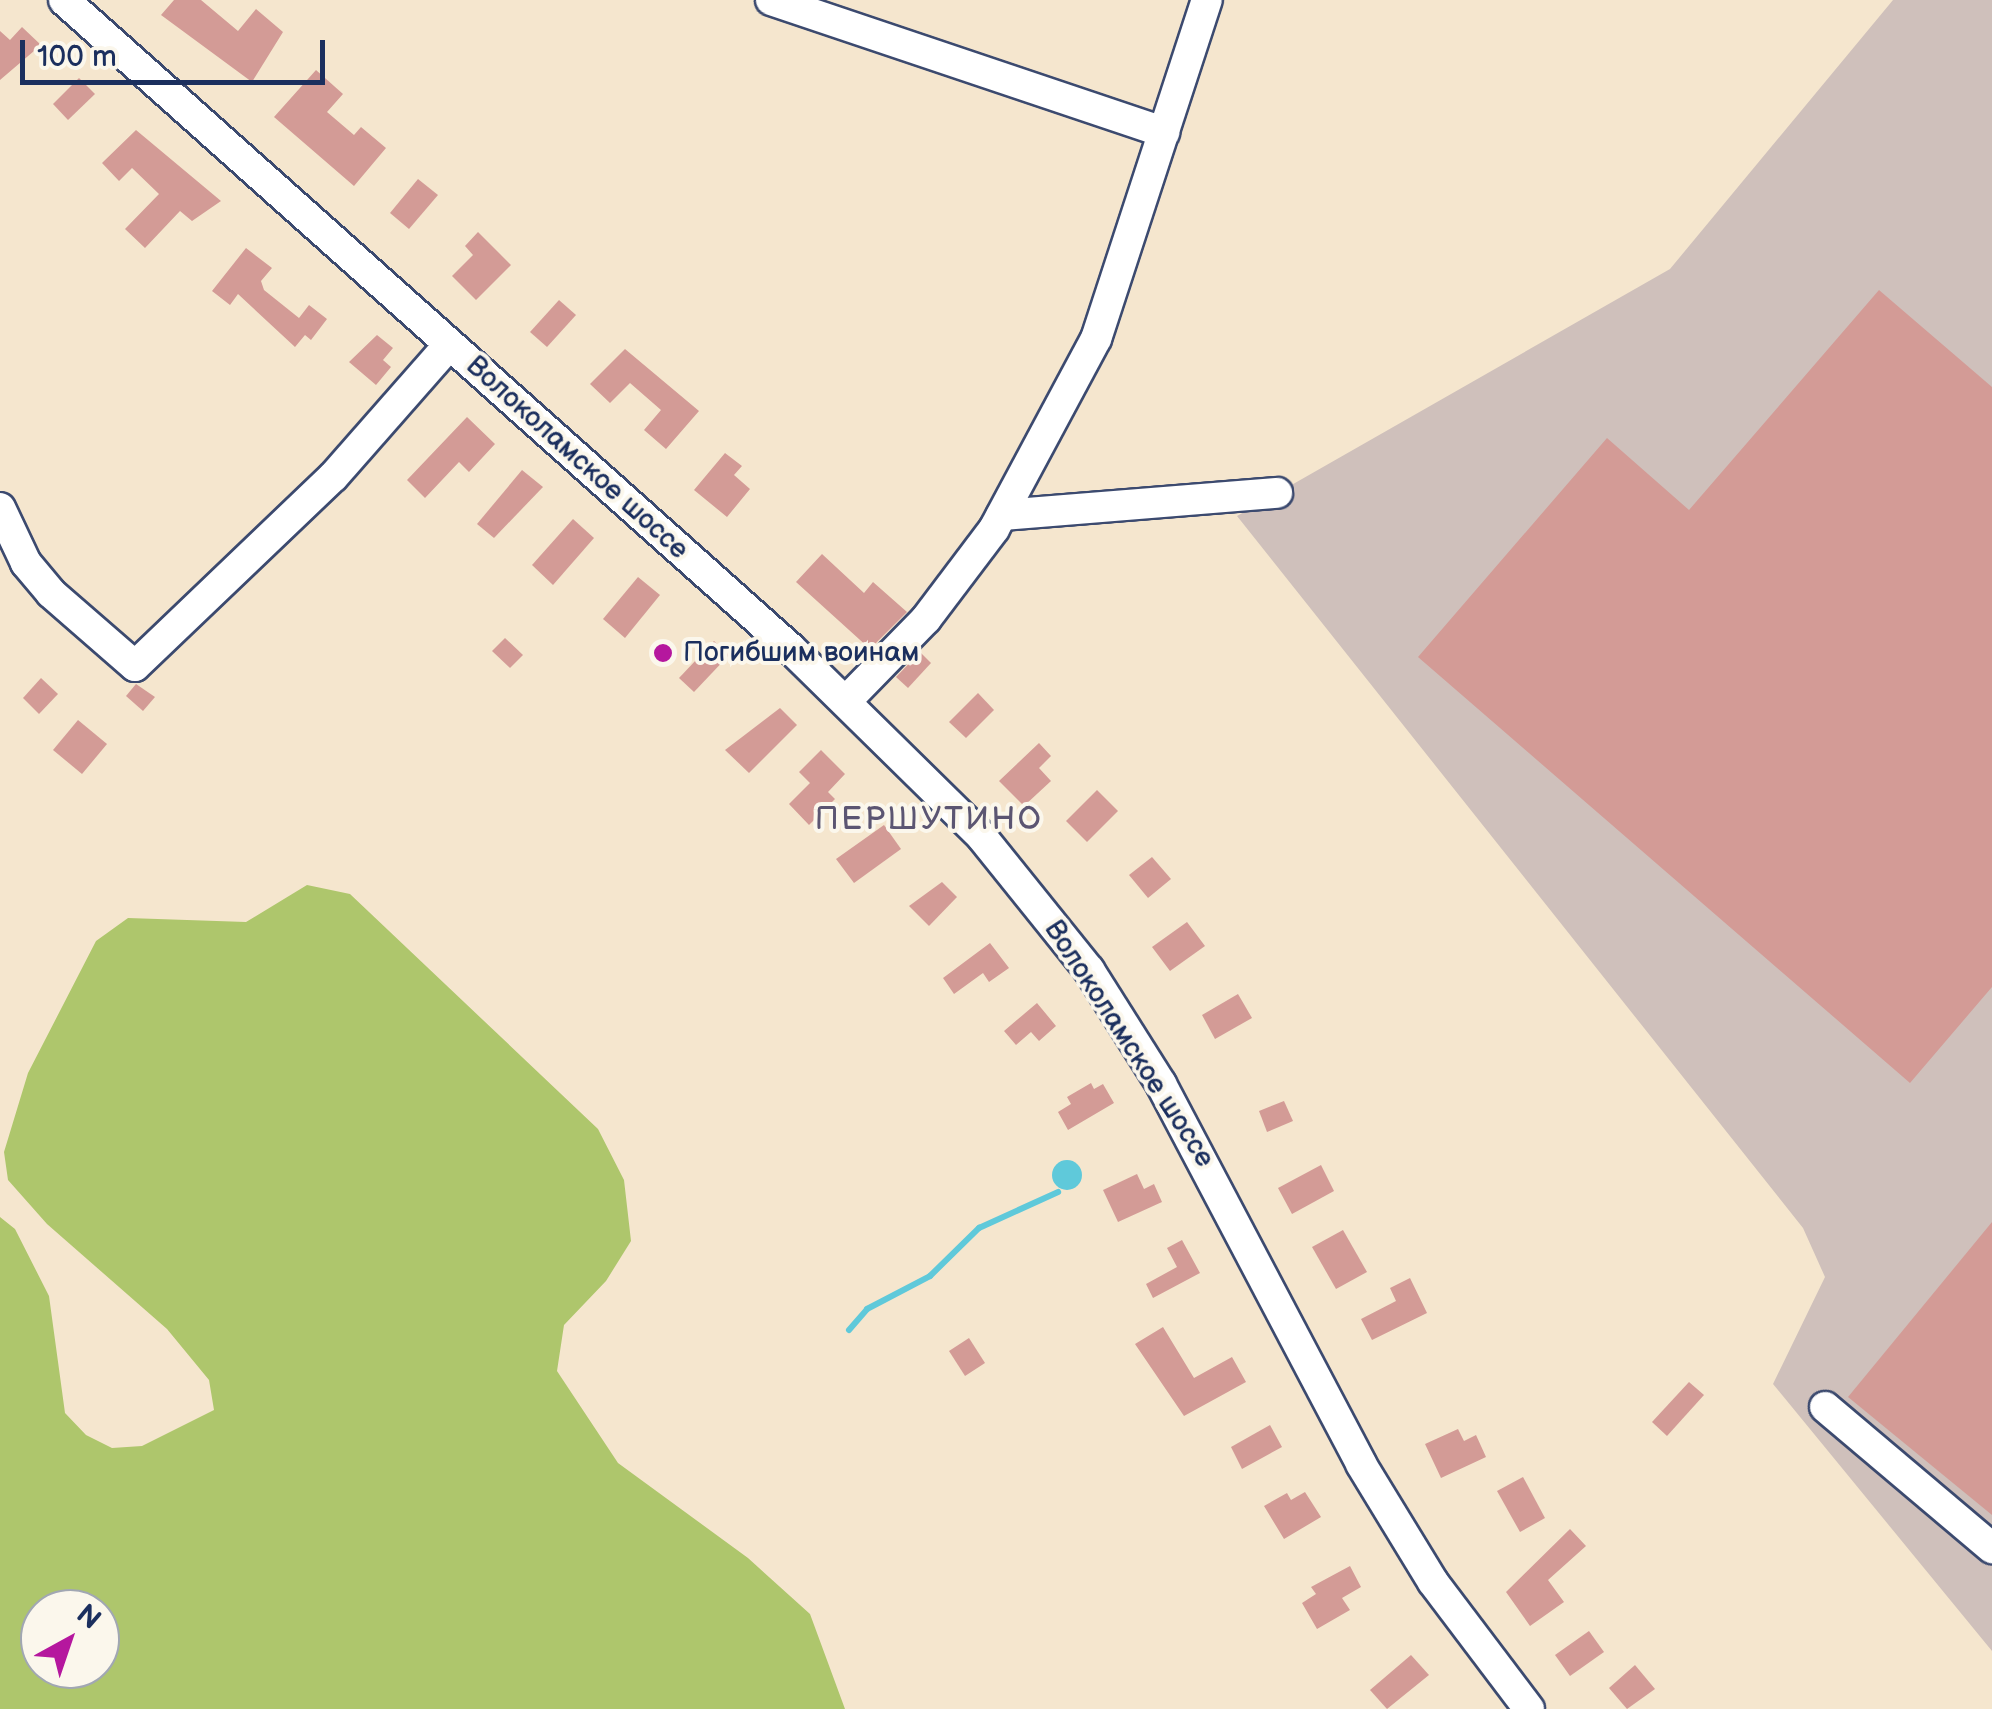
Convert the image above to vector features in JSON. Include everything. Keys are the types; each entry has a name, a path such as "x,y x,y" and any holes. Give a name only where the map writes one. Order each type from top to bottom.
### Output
{"street":[{"name":"Волоколамское шоссе","path":"64,0 846,700 982,837 1089,970 1195,1139 1362,1464 1444,1598 1530,1709"},
{"path":"770,0 1164,132"},
{"path":"846,700 926,619 1002,514 1096,339 1207,0"},
{"path":"0,508 26,562 51,593 136,666 333,477 450,345"},
{"path":"1002,514 1277,493"},
{"path":"1825,1407 1992,1548"}],"shaded area":[{"path":"1893,0 1992,0 1992,1651 1773,1384 1825,1277 1803,1228 1237,516 1670,269"}],"green space":[{"path":"307,885 350,894 598,1129 624,1180 631,1241 606,1281 564,1325 557,1371 618,1463 748,1558 810,1614 845,1709 0,1709 0,1217 15,1229 49,1296 65,1413 86,1435 112,1448 142,1446 214,1410 209,1380 167,1329 47,1224 8,1180 4,1152 28,1073 96,941 128,918 246,922"}],"water":[{"path":"1067,1160 1078,1164 1082,1175 1078,1186 1067,1190 1056,1186 1052,1175 1056,1164"}],"building":[{"path":"174,0 201,0 238,31 256,9 283,32 252,82 161,15"},
{"path":"22,27 41,45 0,80 0,31 10,40"},
{"path":"316,70 343,94 327,112 354,135 361,127 386,148 354,186 274,117"},
{"path":"79,78 95,94 68,120 53,104"},
{"path":"136,130 221,201 192,221 180,211 145,248 125,229 159,194 132,168 119,181 102,163"},
{"path":"418,179 438,195 409,229 390,213"},
{"path":"478,232 511,265 476,300 452,276 473,255 465,246"},
{"path":"246,248 272,268 261,281 264,290 299,318 309,305 327,319 311,340 305,335 295,347 238,294 230,305 212,291"},
{"path":"1879,290 1992,387 1992,987 1910,1083 1418,657 1607,438 1689,510"},
{"path":"559,300 576,315 547,347 530,332"},
{"path":"377,335 393,348 383,360 391,367 376,385 349,362"},
{"path":"625,349 699,411 666,449 644,430 661,410 630,383 610,403 590,384"},
{"path":"467,417 495,444 469,472 459,462 425,498 407,480"},
{"path":"725,453 742,466 734,475 750,489 727,517 694,490"},
{"path":"522,470 543,487 494,538 477,524"},
{"path":"573,519 594,538 553,585 532,565"},
{"path":"822,554 864,593 873,582 907,612 870,649 796,582"},
{"path":"638,577 660,595 625,638 603,619"},
{"path":"505,638 523,655 510,668 492,651"},
{"path":"714,641 729,655 694,692 679,678"},
{"path":"920,652 931,663 908,688 896,677"},
{"path":"41,678 58,694 39,714 23,698"},
{"path":"136,684 155,697 143,711 126,696"},
{"path":"978,693 994,710 966,738 949,722"},
{"path":"780,708 797,725 749,773 725,750"},
{"path":"78,720 107,744 82,774 53,750"},
{"path":"1039,743 1051,756 1039,768 1051,781 1024,806 999,781"},
{"path":"821,750 845,774 828,792 835,799 809,825 789,804 810,783 799,772"},
{"path":"1097,790 1118,811 1087,842 1066,821"},
{"path":"884,825 901,849 854,883 836,859"},
{"path":"1152,857 1171,879 1148,898 1129,875"},
{"path":"942,882 957,897 929,926 909,906"},
{"path":"1187,922 1205,946 1170,971 1152,947"},
{"path":"990,943 1009,968 989,982 983,973 954,994 943,978"},
{"path":"1238,994 1252,1018 1215,1039 1202,1015"},
{"path":"1037,1003 1056,1026 1039,1041 1031,1032 1016,1045 1004,1031"},
{"path":"1091,1083 1094,1089 1103,1084 1114,1103 1068,1130 1058,1112 1071,1104 1067,1097"},
{"path":"1284,1101 1293,1121 1267,1132 1259,1111"},
{"path":"1321,1165 1334,1191 1292,1214 1278,1188"},
{"path":"1137,1174 1144,1189 1154,1184 1162,1202 1118,1222 1103,1190"},
{"path":"1992,1222 1992,1515 1848,1397"},
{"path":"1343,1230 1367,1272 1336,1289 1312,1247"},
{"path":"1182,1240 1200,1273 1153,1298 1146,1284 1177,1267 1167,1248"},
{"path":"1410,1278 1427,1313 1372,1340 1361,1319 1396,1301 1390,1288"},
{"path":"1163,1327 1194,1378 1232,1357 1246,1382 1184,1416 1135,1344"},
{"path":"969,1338 985,1363 965,1376 949,1351"},
{"path":"1689,1382 1704,1395 1667,1436 1652,1422"},
{"path":"1270,1425 1282,1447 1242,1469 1231,1447"},
{"path":"1458,1429 1464,1441 1476,1435 1486,1457 1441,1478 1425,1444"},
{"path":"1523,1477 1545,1518 1520,1532 1497,1491"},
{"path":"1305,1492 1321,1517 1284,1539 1264,1506 1287,1493 1291,1500"},
{"path":"1570,1529 1586,1546 1548,1580 1564,1602 1530,1626 1506,1592"},
{"path":"1350,1566 1361,1587 1342,1598 1350,1610 1317,1629 1302,1603 1316,1594 1311,1587"},
{"path":"1589,1631 1604,1652 1570,1676 1555,1655"},
{"path":"1411,1655 1429,1675 1387,1709 1370,1690"},
{"path":"1635,1665 1655,1689 1627,1709 1609,1688"}],"waterway":[{"path":"849,1330 867,1309 930,1276 979,1228 1058,1192"}],"place":[{"name":"Погибшим воинам","path":"663,653"}],"district":[{"name":"ПЕРШУТИНО","path":"929,820"}]}
